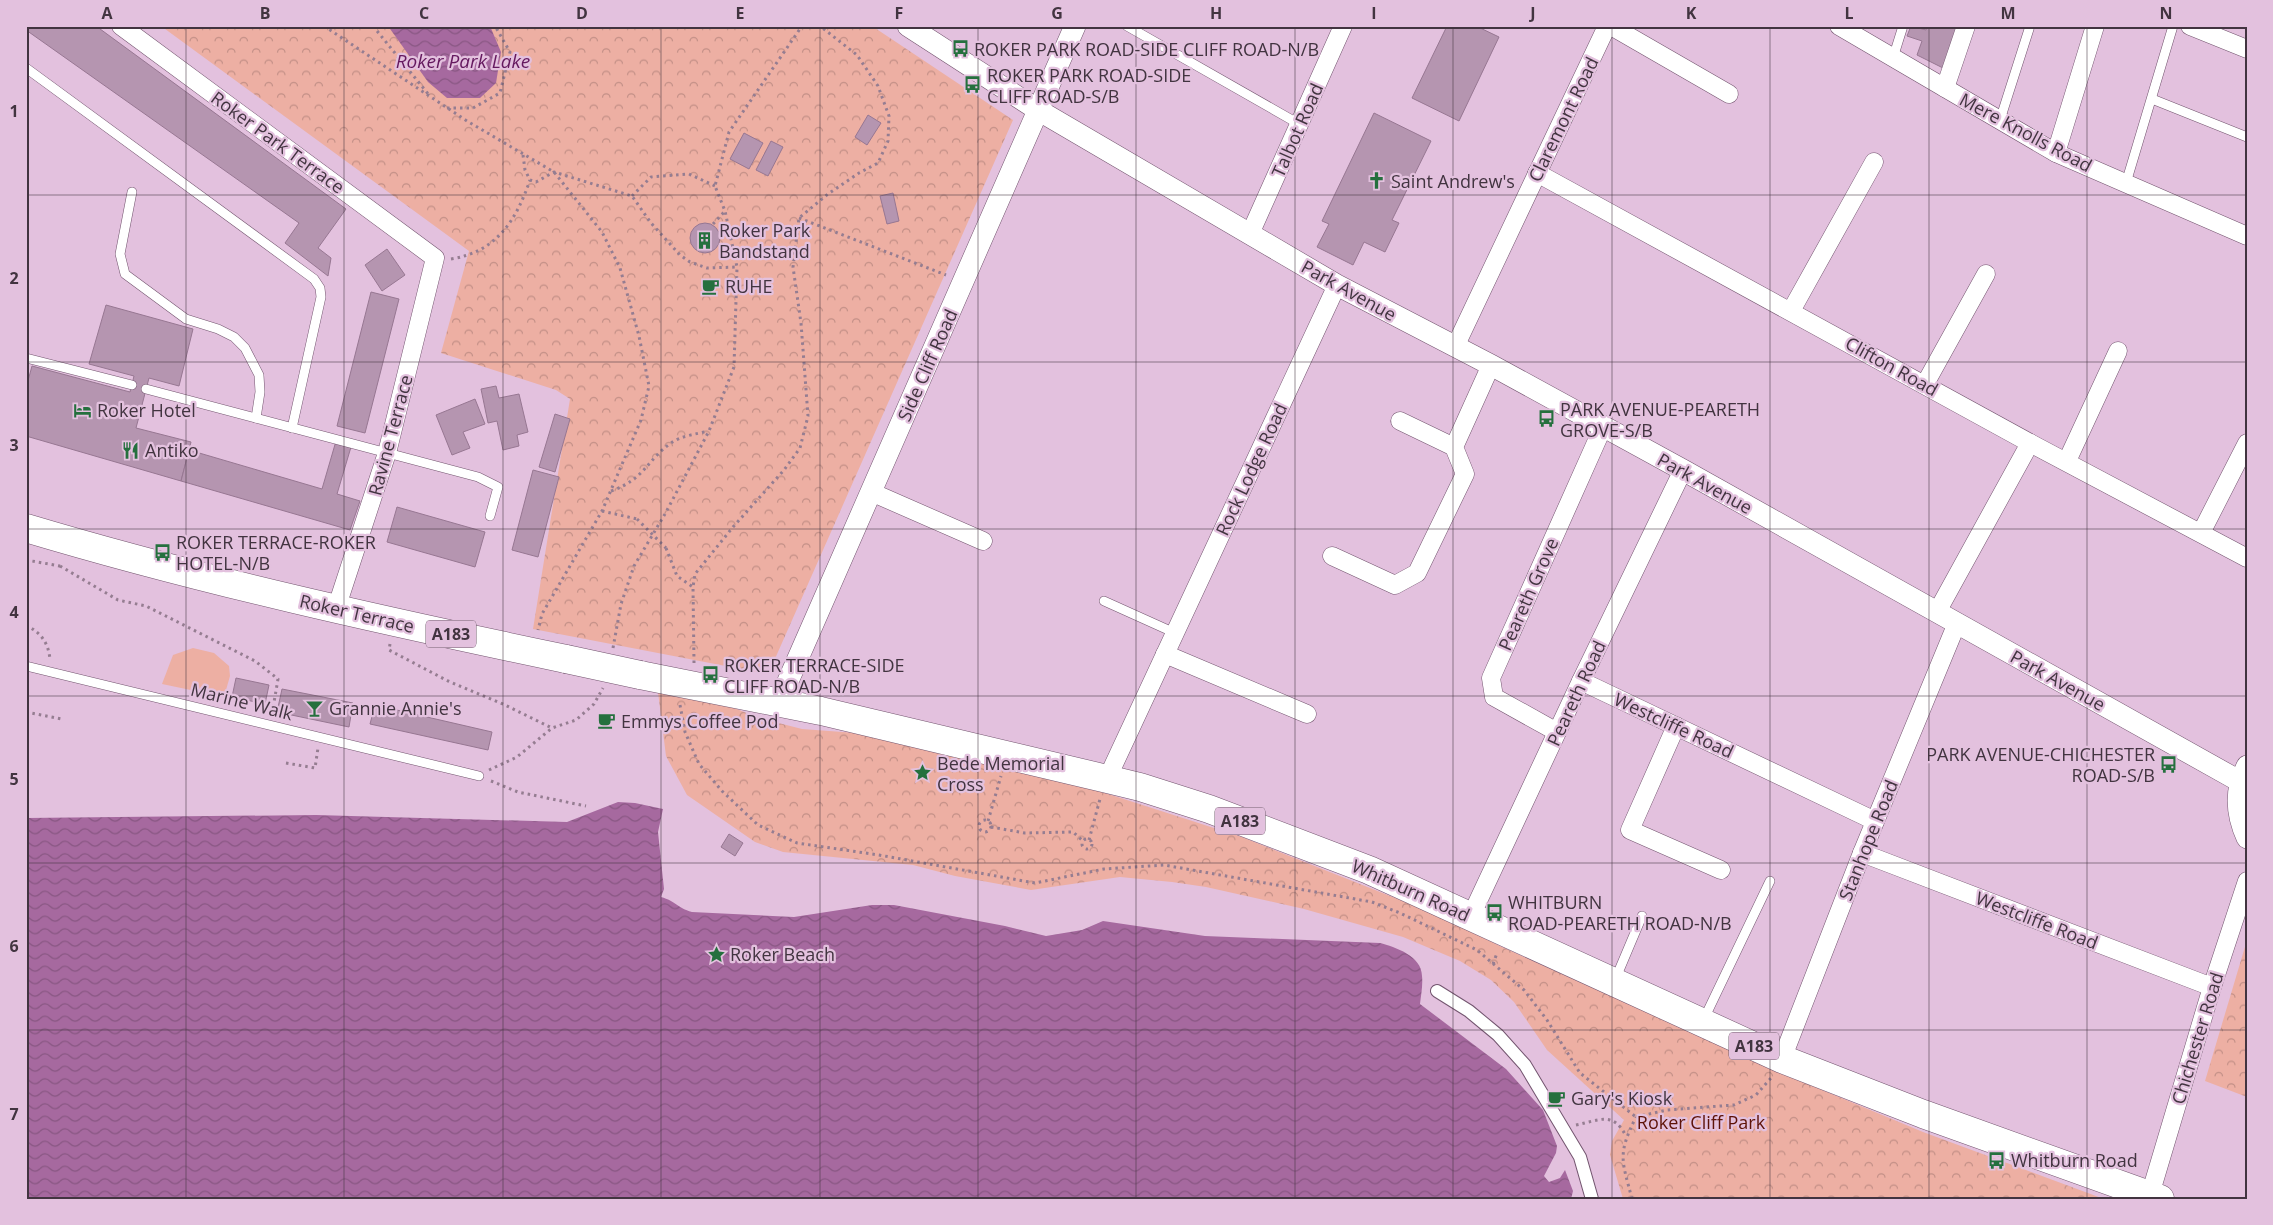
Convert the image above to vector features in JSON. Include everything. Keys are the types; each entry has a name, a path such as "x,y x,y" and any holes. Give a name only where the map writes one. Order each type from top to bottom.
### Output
{"main road":[{"name":"Roker Terrace","path":"26,528 104,551 336,609 640,675 693,694 778,704"},
{"name":"Whitburn Road","path":"778,704 821,711 1105,785 1140,787 1209,809 1360,866 1782,1059 1923,1114 2155,1197"}],"street":[{"name":"Roker Park Terrace","path":"121,26 435,258"},
{"name":"Park Avenue","path":"908,26 1038,110 1337,285 1491,365 1937,612 2244,774"},
{"name":"Side Cliff Road","path":"778,704 1075,26"},
{"name":"Talbot Road","path":"1250,234 1344,26"},
{"name":"Claremont Road","path":"1455,347 1608,26"},
{"path":"1611,26 1729,94"},
{"name":"Mere Knolls Road","path":"1839,26 2056,152 2247,236"},
{"path":"1945,88 1966,26"},
{"path":"2056,152 2095,26"},
{"path":"2190,26 2247,49"},
{"path":"1791,311 1874,162"},
{"name":"Clifton Road","path":"1537,173 2030,443 2247,558"},
{"name":"Ravine Terrace","path":"336,609 387,453 435,258"},
{"path":"1925,384 1986,274"},
{"name":"Rock Lodge Road","path":"1105,785 1337,285"},
{"path":"2067,461 2118,351"},
{"path":"1454,447 1491,365"},
{"path":"1332,556 1395,585 1417,573 1466,474 1454,447 1400,421"},
{"name":"Peareth Grove","path":"1557,732 1494,697 1491,678 1603,427"},
{"path":"1937,612 2030,443"},
{"path":"2201,533 2247,444"},
{"name":"Peareth Road","path":"1471,916 1581,681 1683,470"},
{"path":"871,492 982,541"},
{"name":"Stanhope Road","path":"1782,1059 1862,853 1958,623"},
{"path":"1165,654 1307,714"},
{"name":"Westcliffe Road","path":"1581,681 1875,821"},
{"path":"1676,726 1630,830 1721,870"},
{"path":"2244,774 2237,804 2247,838"},
{"name":"Westcliffe Road","path":"1862,853 2212,987"},
{"name":"Chichester Road","path":"2155,1197 2212,987 2247,881"},
{"path":"1437,991 1469,1011 1498,1035 1525,1065 1580,1157 1592,1199"}],"lane":[{"path":"1127,26 1299,124"},
{"path":"1893,58 1903,26"},
{"path":"2000,120 2030,26"},
{"path":"2126,183 2173,26"},
{"path":"26,68 314,279 320,288 321,297 292,428"},
{"path":"2152,99 2247,137"},
{"path":"132,192 120,254 125,274 186,320 218,329 234,337 253,361 259,375 260,392 256,418"},
{"path":"26,358 132,385"},
{"path":"146,389 495,483 498,487 490,516"},
{"path":"1104,601 1175,633"},
{"name":"Marine Walk","path":"26,666 479,776"},
{"path":"1702,1022 1770,881"},
{"path":"1614,982 1642,916"}],"path":[{"path":"324,26 431,98 523,155 554,172 632,196 651,223 680,256 690,262 707,268 737,267"},
{"path":"373,26 431,98"},
{"path":"447,108 473,108 500,93 510,52 495,26"},
{"path":"612,655 622,604 634,566 665,514 709,430 734,367 737,267 725,211 715,186 729,132 802,26"},
{"path":"820,26 857,56 878,86 889,116 888,141 878,163 859,173 828,194 799,218 793,267 801,323 808,416 800,448 784,470 733,527 695,574 693,587 693,694 680,703 685,732 699,764 722,791 758,826 797,843 879,855 1035,883 1104,869 1164,865 1372,902 1400,913 1477,950 1524,990 1547,1020 1580,1073 1636,1117"},
{"path":"523,155 525,170 530,180 536,182 554,172"},
{"path":"532,652 542,614 602,511 611,491 641,420 649,386 639,336 620,268 602,232 554,172"},
{"path":"632,196 651,177 689,174 715,186"},
{"path":"435,258 465,257 480,251 505,230 522,202 530,180"},
{"path":"713,224 725,211"},
{"path":"799,218 963,282"},
{"path":"611,491 626,486 642,474 672,442 709,430"},
{"path":"602,511 637,519 666,548 677,576 693,587"},
{"path":"60,566 63,558"},
{"path":"26,560 60,566 118,600 146,606 272,672 278,679 270,724"},
{"path":"26,625 40,634 49,648 52,671"},
{"path":"389,650 448,681 505,705 552,728"},
{"path":"479,776 517,757 552,728 576,720 594,704 606,683"},
{"path":"26,712 62,719"},
{"path":"286,763 315,768"},
{"path":"991,827 988,821 1004,767"},
{"path":"479,776 518,792 586,806"},
{"path":"988,821 979,824 980,831 985,832 991,827 1025,833 1074,832 1083,841 1083,848 1088,849 1091,845 1089,840 1105,785"},
{"path":"1083,841 1089,840"},
{"path":"1636,1117 1667,1110 1734,1105 1756,1096 1776,1071 1782,1059"},
{"path":"1632,1199 1622,1157 1626,1137 1636,1117"},
{"path":"1563,1127 1608,1119 1618,1122 1626,1137"}],"green space":[{"path":"161,26 872,26 1013,120 774,661 762,673 533,629 570,399 556,390 441,353 469,251"},
{"path":"193,648 214,653 229,666 230,676 224,697 162,684 173,655"},
{"name":"Roker Cliff Park","path":"658,692 707,697 759,718 802,729 856,733 1102,792 1242,837 1438,915 1500,946 1777,1071 1923,1132 2104,1199 1623,1199 1610,1155 1612,1141 1624,1120 1547,1050 1514,1002 1491,980 1460,961 1403,937 1304,909 1206,887 1120,877 1031,890 955,876 913,865 783,852 755,842 687,795 666,756"},
{"path":"2247,940 2247,1097 2205,1081"}],"water":[{"name":"Roker Park Lake","path":"388,26 490,26 501,52 496,83 480,98 447,98 428,82"},
{"name":"Roker Beach","path":"618,802 635,803 663,809 658,832 664,889 661,897 692,912 794,917 872,905 894,905 1005,926 1046,936 1082,930 1103,921 1205,936 1380,943 1393,947 1413,958 1421,969 1420,1004 1506,1069 1543,1110 1557,1146 1556,1153 1544,1176 1549,1182 1560,1178 1565,1170 1573,1191 1571,1199 26,1199 26,818 316,815 567,822"}],"building":[{"path":"26,26 96,26 346,209 318,248 331,258 328,276 285,243 299,223 26,30"},
{"path":"1447,26 1476,26 1499,37 1459,121 1412,98"},
{"path":"1911,26 1926,30 1927,26 1957,26 1943,68 1917,55 1922,41 1907,36"},
{"name":"Saint Andrew's","path":"1374,113 1431,141 1392,220 1399,223 1385,252 1364,242 1353,265 1317,247 1329,224 1322,221"},
{"path":"868,115 881,123 867,145 855,137"},
{"path":"744,133 763,143 749,169 730,159"},
{"path":"771,141 783,147 768,176 756,170"},
{"path":"893,193 899,221 887,224 880,196"},
{"name":"Roker Park Bandstand","path":"705,223 715,228 720,238 715,248 705,253 695,248 690,238 695,228"},
{"path":"387,249 405,275 382,291 365,265"},
{"path":"371,292 399,299 365,433 337,426"},
{"name":"Roker Hotel","path":"106,305 193,329 179,386 149,378 136,428 191,442 181,481 26,436 26,388 32,366 130,392 134,376 89,364"},
{"path":"496,386 499,398 519,394 528,432 517,435 519,446 503,450 497,421 488,423 481,389"},
{"path":"475,399 485,424 463,432 470,448 452,455 436,415"},
{"path":"555,414 570,419 555,472 539,467"},
{"path":"336,441 351,447 337,494 360,501 350,530 181,481 189,450 322,489"},
{"path":"533,470 559,477 538,557 512,550"},
{"path":"397,507 485,532 475,567 387,542"},
{"path":"236,678 269,685 265,704 232,697"},
{"name":"Grannie Annie's","path":"282,689 353,703 349,727 277,712"},
{"path":"375,705 492,732 488,750 370,724"},
{"path":"729,834 743,843 735,856 721,847"}],"place":[{"name":"ROKER PARK ROAD-SIDE CLIFF ROAD-N/B","path":"960,49"},
{"name":"ROKER PARK ROAD-SIDE CLIFF ROAD-S/B","path":"973,85"},
{"name":"Saint Andrew's","path":"1377,181"},
{"name":"Roker Park Bandstand","path":"705,240"},
{"name":"RUHE","path":"711,286"},
{"name":"Roker Hotel","path":"83,410"},
{"name":"PARK AVENUE-PEARETH GROVE-S/B","path":"1546,419"},
{"name":"Antiko","path":"131,450"},
{"name":"ROKER TERRACE-ROKER HOTEL-N/B","path":"162,552"},
{"name":"ROKER TERRACE-SIDE CLIFF ROAD-N/B","path":"710,675"},
{"name":"Grannie Annie's","path":"315,708"},
{"name":"Emmys Coffee Pod","path":"607,721"},
{"name":"PARK AVENUE-CHICHESTER ROAD-S/B","path":"2169,764"},
{"name":"Bede Memorial Cross","path":"923,773"},
{"name":"WHITBURN ROAD-PEARETH ROAD-N/B","path":"1494,912"},
{"name":"Roker Beach","path":"716,954"},
{"name":"Gary's Kiosk","path":"1557,1098"},
{"name":"Whitburn Road","path":"1997,1160"}]}
